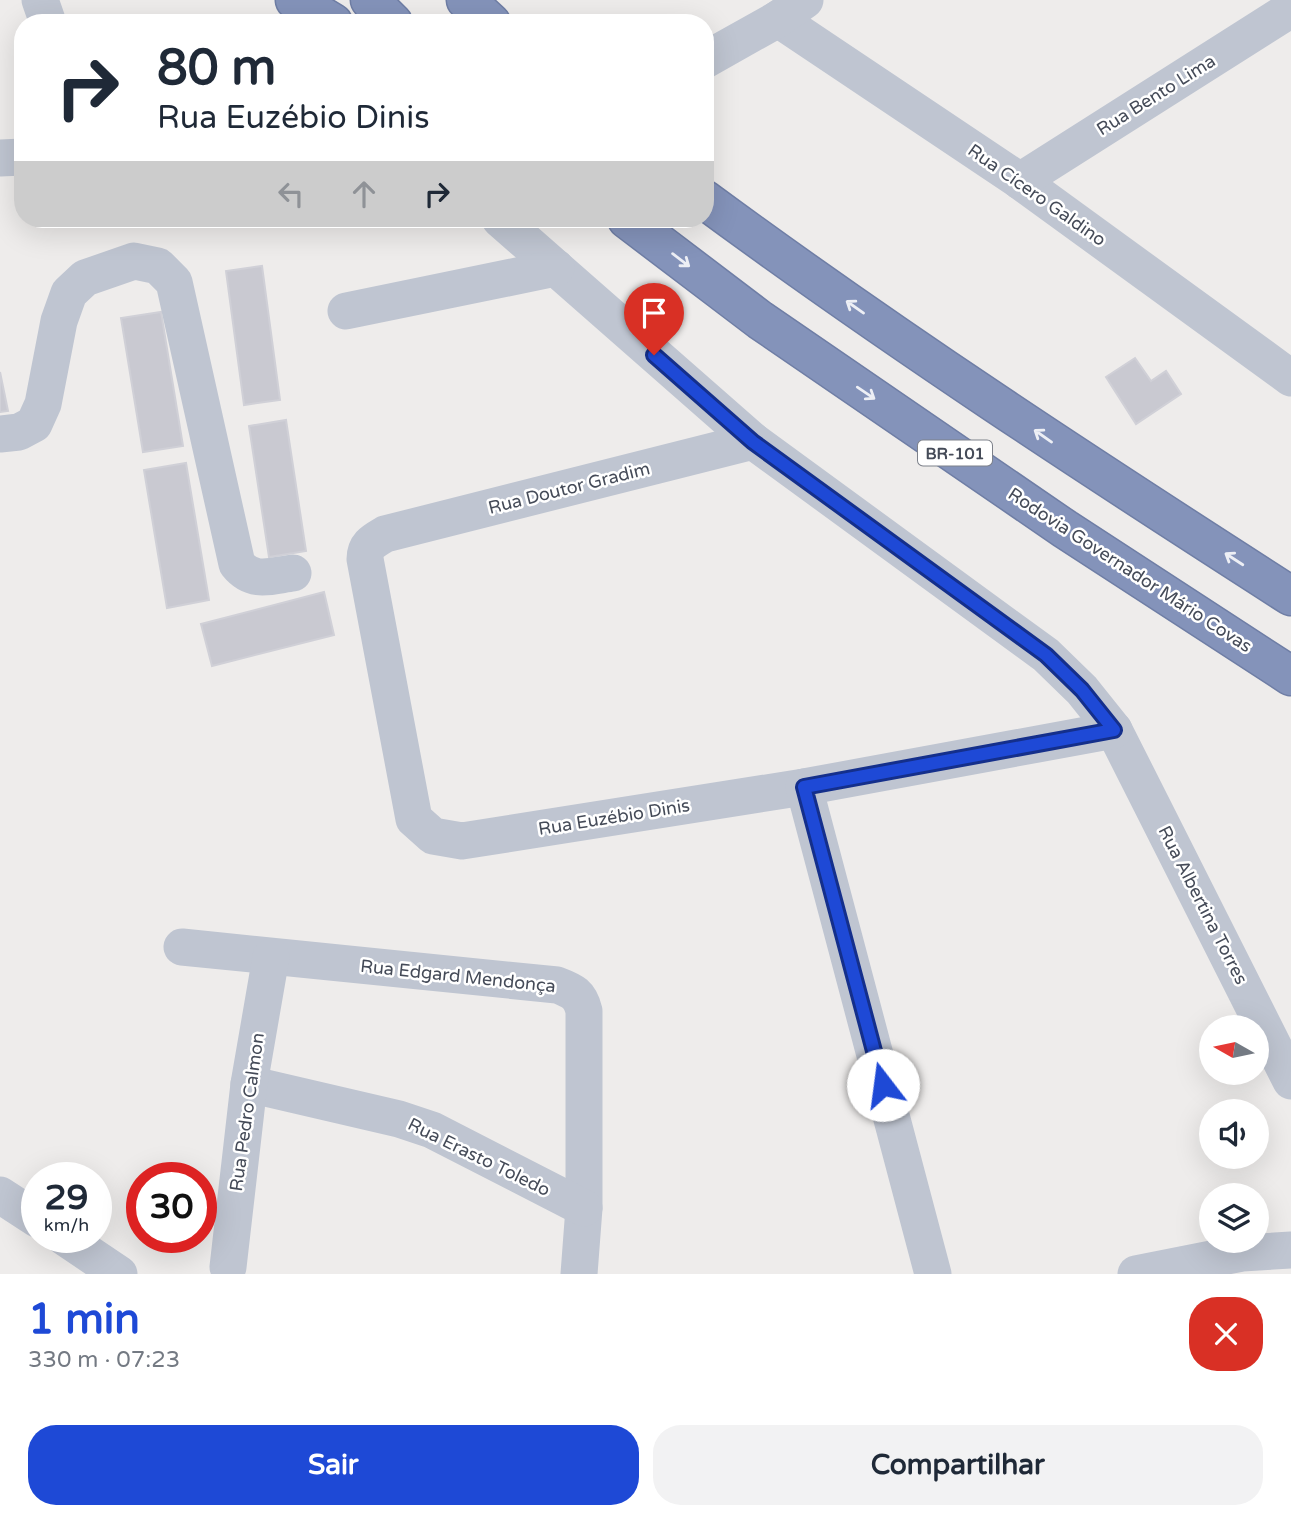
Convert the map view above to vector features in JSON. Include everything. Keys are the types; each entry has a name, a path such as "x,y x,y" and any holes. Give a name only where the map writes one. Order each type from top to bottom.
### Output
{"highway":[{"path":"295,0 318,14"},
{"path":"370,0 384,14"},
{"path":"466,0 481,14"},
{"path":"714,207 769,248 1052,443 1291,596"},
{"name":"Rodovia Governador Mário Covas","path":"639,228 760,320 1065,529 1291,677"}],"street":[{"name":"Rua Cícero Galdino","path":"792,9 1020,181 1291,378"},
{"path":"714,55 792,9"},
{"name":"Rua Bento Lima","path":"1020,181 1291,9"},
{"name":"Rua Albertina Torres","path":"510,228 753,442 1046,655 1082,690 1114,730 1291,1081"},
{"path":"0,434 19,432 34,424 43,404 59,321 69,293 85,278 134,261 158,266 174,282 237,564 244,573 257,578 293,573"},
{"path":"346,311 556,268"},
{"name":"Rua Doutor Gradim","path":"385,534 753,442"},
{"name":"Rua Euzébio Dinis","path":"385,534 371,542 365,550 365,558 414,820 433,835 462,841 804,787 1114,730"},
{"path":"804,787 933,1274"},
{"name":"Rua Edgard Mendonça","path":"182,947 557,985 573,991 581,999 584,1011 584,1208 579,1274"},
{"name":"Rua Pedro Calmon","path":"229,1272 248,1084 271,957"},
{"name":"Rua Erasto Toledo","path":"248,1084 399,1119 432,1130 584,1208"},
{"path":"0,1195 21,1209"},
{"path":"1136,1274 1242,1253 1291,1250"},
{"path":"88,1253 119,1274"}],"building":[{"path":"262,266 280,400 244,405 226,271"},
{"path":"161,312 183,446 143,452 121,318"},
{"path":"1135,358 1151,381 1166,371 1181,394 1136,424 1106,377"},
{"path":"0,372 8,411 0,412"},
{"path":"286,420 306,551 269,557 249,426"},
{"path":"186,463 209,600 167,608 144,470"},
{"path":"324,592 334,635 212,666 201,624"}],"route":[{"path":"654,355 753,442 1046,655 1082,690 1114,730 804,787 883,1085"}]}
